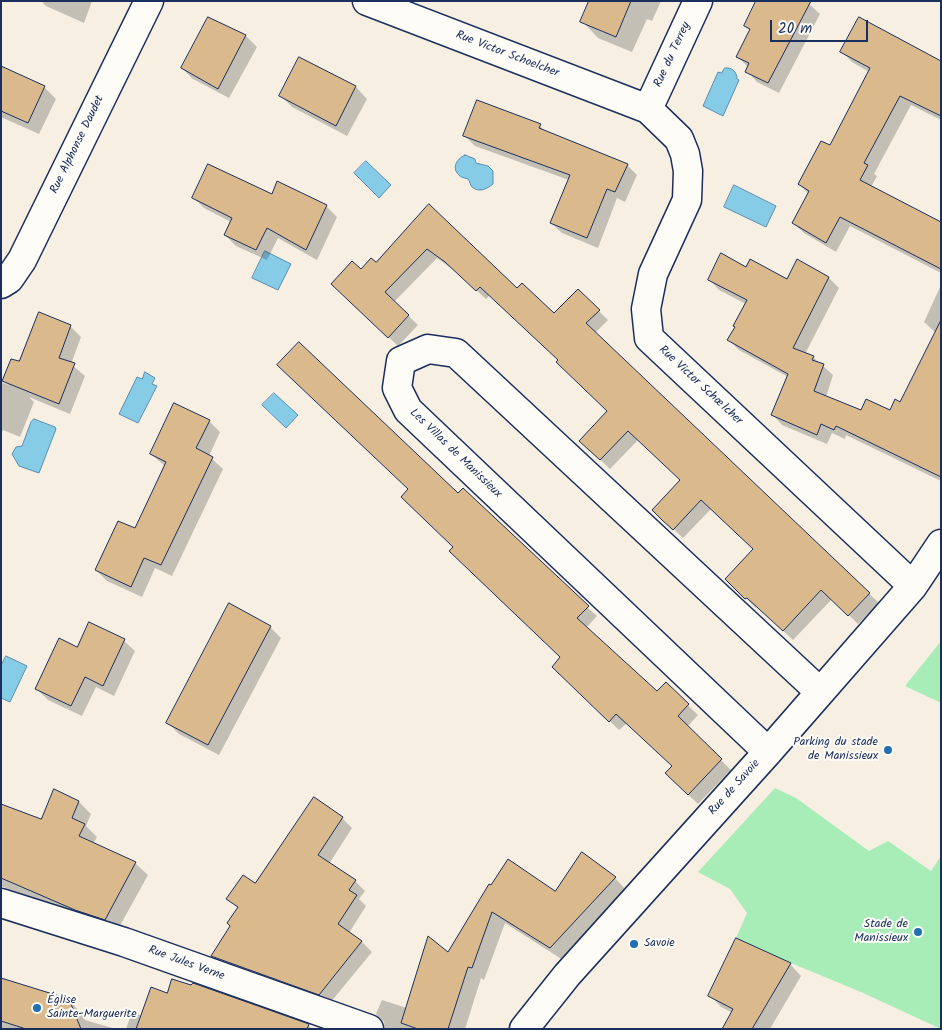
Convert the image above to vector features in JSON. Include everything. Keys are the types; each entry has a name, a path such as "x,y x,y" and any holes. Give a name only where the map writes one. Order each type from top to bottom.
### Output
{"street":[{"name":"Rue Alphonse Daudet","path":"1,284 9,279 22,260 149,1"},
{"name":"Rue Victor Schoelcher","path":"367,1 648,109"},
{"name":"Rue du Terrey","path":"648,109 698,1"},
{"name":"Rue Victor Schœlcher","path":"648,109 679,139 686,154 688,171 687,200 653,274 646,309 649,338 913,586"},
{"name":"Les Villas de Manissieux","path":"768,752 408,410 398,388 401,361 428,349 456,352 820,692"},
{"name":"Rue de Savoie","path":"524,1029 567,975 768,752 913,586 941,544"},
{"name":"Rue Jules Verne","path":"1,903 124,942 369,1029"}],"green space":[{"path":"941,641 941,703 905,686"},
{"path":"775,788 796,798 869,851 888,841 931,871 941,856 941,1029 736,938 747,913 730,889 698,872"}],"water":[{"path":"725,68 734,70 739,80 723,116 703,106 718,72 721,73"},
{"path":"465,155 475,159 476,163 488,166 493,171 493,184 486,189 477,190 472,187 468,179 461,177 457,173 456,164"},
{"path":"366,161 391,185 379,198 354,173"},
{"path":"734,185 776,206 766,227 724,207"},
{"path":"265,251 291,264 278,290 252,278"},
{"path":"145,372 155,378 152,384 157,386 138,423 119,414 137,377 142,379"},
{"path":"274,393 298,415 286,428 262,405"},
{"path":"34,419 56,429 39,473 19,466 12,454 16,447 22,446 31,422"},
{"path":"6,656 27,666 10,702 1,698 1,666"}],"building":[{"path":"589,1 631,1 616,37 580,22"},
{"path":"756,1 811,1 768,83 745,72 749,63 736,57 750,29 744,26"},
{"path":"208,17 246,35 218,89 181,68"},
{"path":"859,17 941,61 941,116 900,96 864,163 868,165 860,180 941,222 941,269 840,217 826,243 792,223 809,191 798,184 821,141 830,145 870,68 840,52"},
{"path":"299,57 356,86 336,126 279,96"},
{"path":"1,66 45,86 28,123 1,111"},
{"path":"477,100 541,124 539,128 628,164 615,192 607,189 587,238 550,223 570,175 463,136"},
{"path":"208,164 272,194 277,181 327,205 306,250 267,228 256,250 224,235 232,218 192,198"},
{"path":"429,204 517,288 522,283 554,313 578,289 600,310 586,323 870,593 848,616 821,590 783,631 747,598 745,599 725,579 753,549 701,500 673,530 662,520 652,510 680,480 628,431 600,460 579,441 607,411 556,362 558,360 480,287 476,291 445,262 427,249 385,292 409,315 388,338 331,284 352,261 361,269 371,258 376,262"},
{"path":"721,253 746,267 750,259 787,279 797,259 829,277 793,348 814,356 812,360 824,364 814,391 861,410 866,399 890,410 895,399 900,402 941,320 941,477 836,426 834,430 821,424 817,435 771,415 788,374 727,340 747,300 708,280"},
{"path":"39,312 71,325 59,358 75,363 59,404 2,381 11,359 19,361"},
{"path":"299,342 458,493 463,488 589,606 577,618 657,691 666,682 689,704 678,716 722,759 688,795 665,773 672,766 616,714 609,722 552,667 560,657 449,551 453,547 401,497 408,489 277,365"},
{"path":"174,403 210,420 196,448 213,457 161,565 144,558 131,587 95,570 118,521 135,528 166,462 150,454"},
{"path":"229,603 271,626 208,745 166,723"},
{"path":"89,622 125,639 103,686 85,677 71,706 35,689 59,638 77,647"},
{"path":"54,789 79,801 72,818 85,824 79,836 136,862 105,920 75,910 1,878 1,804 41,819"},
{"path":"314,797 343,817 318,855 356,880 349,890 357,895 338,924 362,941 319,995 211,956 230,926 227,923 238,907 226,899 243,875 255,883"},
{"path":"582,852 616,877 550,948 492,912 472,968 468,967 448,1029 418,1029 401,1023 428,936 448,952 489,884 491,885 508,859 555,891"},
{"path":"736,938 791,963 752,1029 722,1029 733,1009 708,996"},
{"name":"Église Sainte-Marguerite","path":"1,978 69,999 81,1029 26,1029 1,1021"},
{"path":"172,979 191,985 193,983 309,1024 307,1029 136,1029 151,987 167,993"}],"place":[{"name":"Parking du stade de Manissieux","path":"888,750"},
{"name":"Stade de Manissieux","path":"918,932"},
{"name":"Savoie","path":"634,944"},
{"name":"Église Sainte-Marguerite","path":"37,1008"}]}
